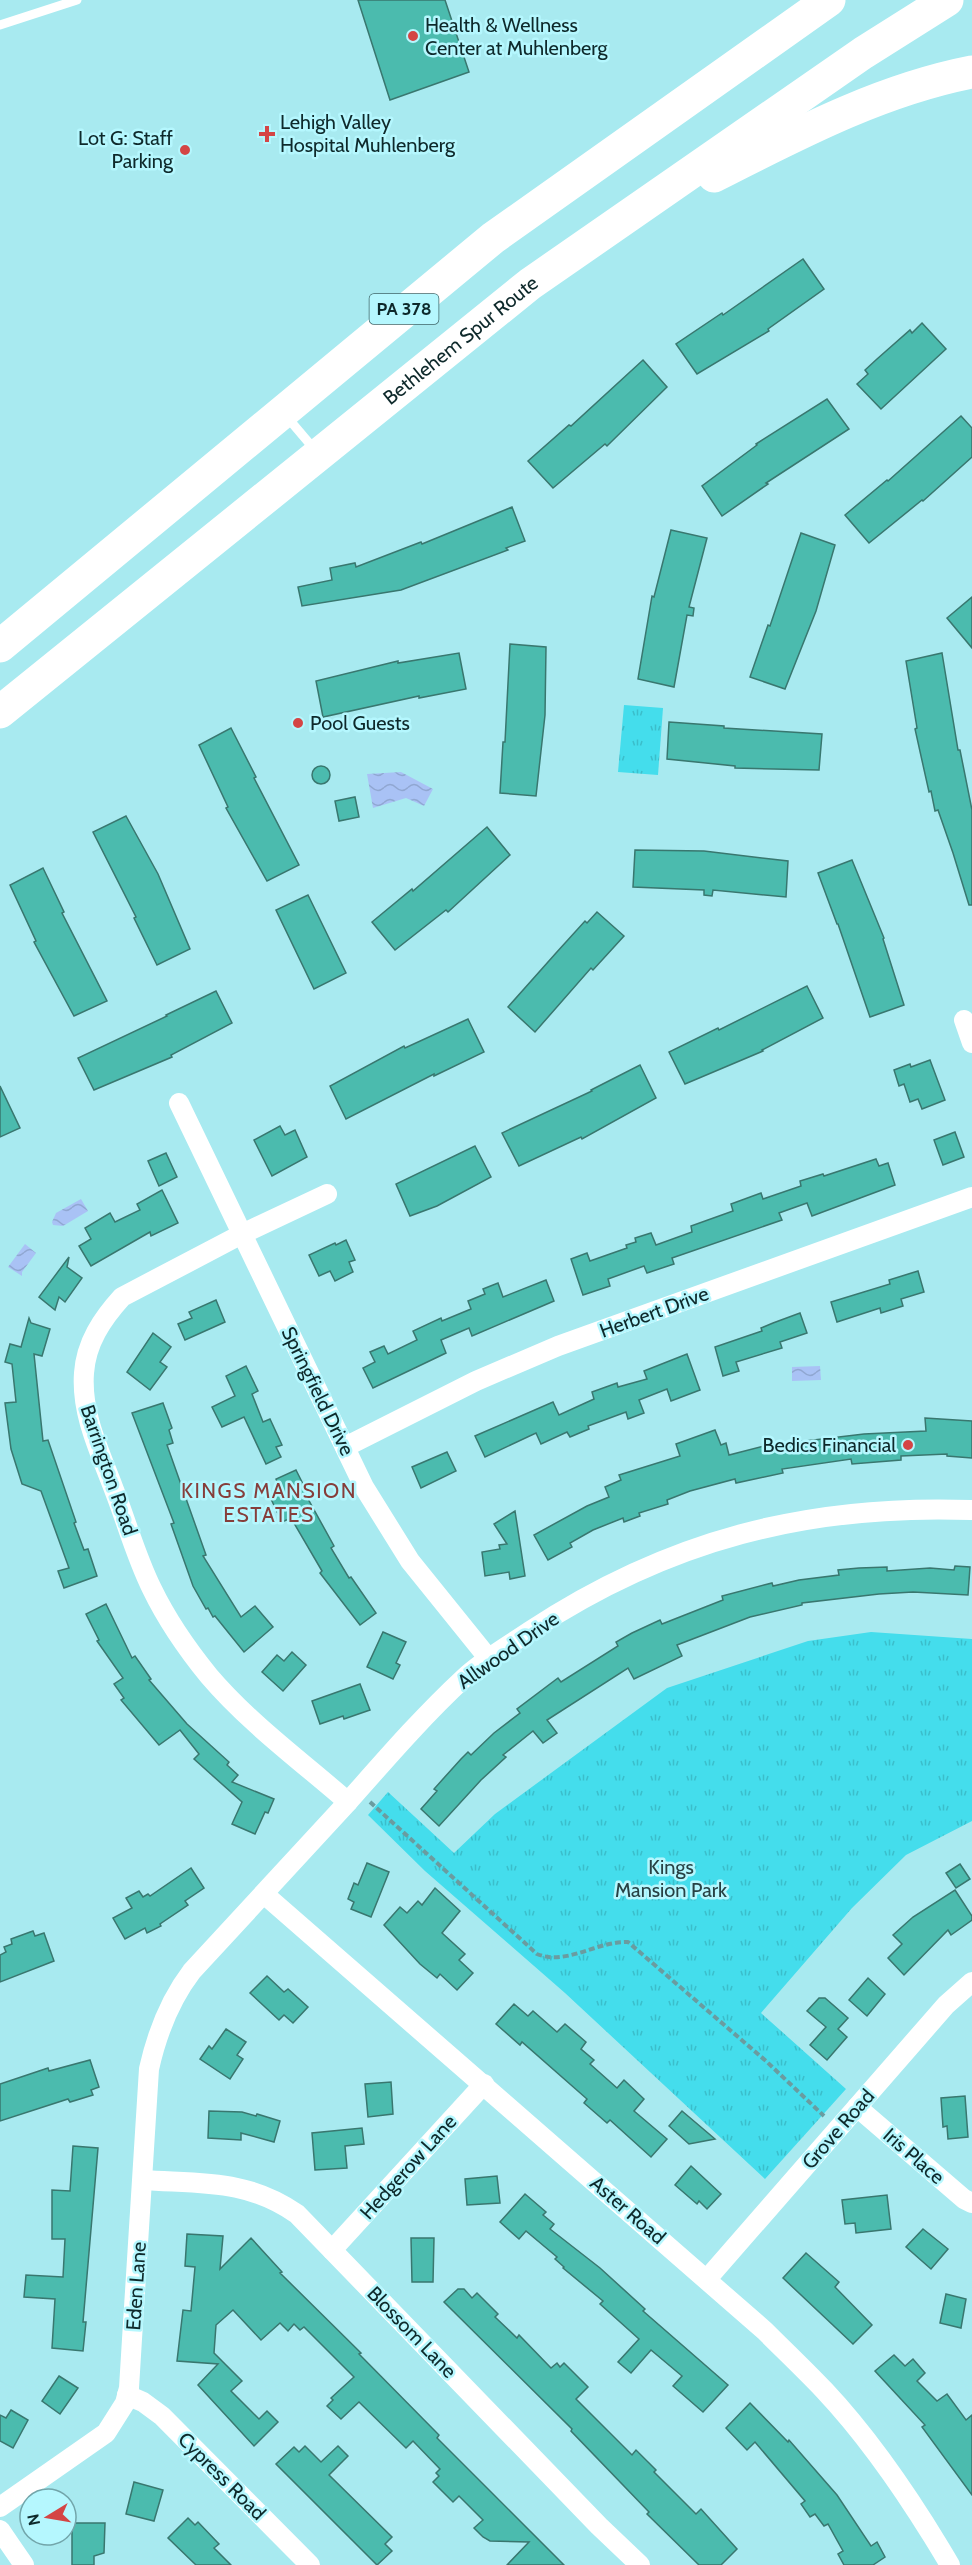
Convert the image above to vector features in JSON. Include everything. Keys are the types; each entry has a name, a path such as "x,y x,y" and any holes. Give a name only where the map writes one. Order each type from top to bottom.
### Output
{"highway":[{"name":"PA 378","path":"0,645 493,238 830,0"},
{"name":"Bethlehem Spur Route","path":"0,712 530,284 863,53 947,0"},
{"path":"595,237 826,119 877,99 972,72"}],"street":[{"path":"964,1020 972,1043"},
{"name":"Springfield Drive","path":"179,1103 364,1487 385,1525 410,1561 489,1659"},
{"name":"Barrington Road","path":"327,1194 242,1234 122,1297 97,1330 84,1370 83,1391 86,1411 150,1587 188,1649 236,1704 353,1796"},
{"name":"Herbert Drive","path":"345,1447 476,1382 558,1346 972,1197"},
{"name":"Allwood Drive","path":"168,2007 192,1971 465,1676 554,1616 618,1580 686,1551 743,1533 801,1519 860,1511 920,1508 972,1510"},
{"name":"Aster Road","path":"264,1894 707,2278 765,2331 825,2392 879,2457 927,2526 950,2565"},
{"name":"Grove Road","path":"707,2278 946,2005 972,1982"},
{"name":"Eden Lane","path":"0,2507 106,2433 115,2423 127,2395 149,2069 156,2040 168,2007"},
{"name":"Hedgerow Lane","path":"332,2250 484,2084"},
{"name":"Iris Place","path":"857,2107 964,2199 972,2202"},
{"name":"Blossom Lane","path":"143,2180 238,2187 259,2192 279,2201 297,2214 599,2526 640,2565"},
{"name":"Cypress Road","path":"127,2395 162,2416 310,2565"},
{"path":"0,2530 24,2565"}],"lane":[{"path":"0,25 77,0"},
{"path":"282,411 318,454"}],"path":[{"path":"353,1796 537,1954 553,1959 614,1941 628,1942 766,2061 837,2129"}],"green space":[{"path":"624,705 663,708 658,775 618,772"},
{"name":"Kings Mansion Park","path":"871,1632 972,1639 972,1821 906,1855 852,1908 761,2013 846,2089 765,2179 565,1993 425,1871 368,1815 388,1792 454,1853 495,1814 667,1688 808,1641"}],"water":[{"path":"401,772 433,789 424,806 406,798 373,808 367,774"},
{"path":"81,1199 88,1211 63,1226 53,1225 56,1213"},
{"path":"25,1244 36,1253 22,1272 22,1276 8,1267"},
{"path":"820,1366 821,1380 792,1381 792,1367"}],"building":[{"name":"Health & Wellness Center at Muhlenberg","path":"358,0 445,0 469,72 390,100"},
{"path":"803,259 824,289 768,329 769,331 697,374 676,344 722,313 723,315"},
{"path":"922,323 946,349 881,409 857,384 868,374 865,370 910,330 912,333"},
{"path":"643,360 667,387 607,446 605,444 553,488 528,461 569,425 571,426"},
{"path":"827,399 849,429 766,483 768,484 722,516 702,486 756,444"},
{"path":"961,416 972,428 972,457 923,501 869,543 845,515 888,481"},
{"path":"512,507 525,541 506,548 508,550 401,590 302,606 298,587 332,580 330,568 355,563 356,567 421,542 422,544"},
{"path":"671,530 707,538 689,607 694,608 693,616 687,615 674,687 638,679 652,596 654,597"},
{"path":"801,533 835,545 816,611 785,689 750,677 768,625 770,626"},
{"path":"972,597 972,648 947,618"},
{"path":"510,644 546,647 545,715 536,796 500,793"},
{"path":"459,653 466,689 419,698 419,696 323,717 316,681 398,661 398,663"},
{"path":"942,653 958,750 960,750 972,810 972,905 969,905 938,810 935,811 931,791 929,792 915,729 917,728 906,661"},
{"path":"669,722 822,734 819,770 735,768 735,766 667,759"},
{"path":"231,728 299,865 267,881 226,808 228,807 199,745"},
{"path":"321,766 327,769 330,775 327,781 321,784 315,781 312,775 315,769"},
{"path":"355,797 359,817 339,821 335,801"},
{"path":"126,816 158,874 190,949 157,965 134,918 136,917 93,832"},
{"path":"487,827 510,855 448,912 446,910 395,950 372,922 412,889 413,891"},
{"path":"635,850 704,851 788,861 786,897 713,890 712,896 704,895 704,890 633,887"},
{"path":"852,860 884,938 904,1005 870,1017 818,873"},
{"path":"43,868 64,912 62,913 107,1001 74,1016 34,942 36,941 10,885"},
{"path":"308,895 346,973 314,989 276,910"},
{"path":"597,912 624,936 593,970 591,968 535,1032 508,1007 585,921 587,923"},
{"path":"807,986 823,1018 763,1051 685,1084 669,1052"},
{"path":"216,991 232,1023 171,1055 172,1057 94,1090 78,1058"},
{"path":"468,1019 484,1052 434,1076 434,1074 346,1119 330,1086 404,1046 405,1048"},
{"path":"930,1060 945,1100 922,1109 918,1099 910,1102 904,1084 899,1086 894,1070"},
{"path":"640,1065 656,1098 582,1139 581,1137 519,1166 502,1133 592,1091"},
{"path":"0,1086 20,1128 0,1137"},
{"path":"280,1126 285,1135 295,1130 307,1157 272,1176 254,1140"},
{"path":"955,1132 964,1157 943,1165 934,1140"},
{"path":"475,1146 491,1177 437,1206 410,1216 396,1184"},
{"path":"166,1153 177,1177 159,1186 148,1161"},
{"path":"876,1159 879,1166 888,1163 895,1185 812,1216 807,1203 779,1213 782,1220 672,1258 674,1264 647,1273 644,1266 608,1279 610,1286 583,1295 571,1259 587,1253 590,1261 627,1248 626,1245 636,1242 635,1238 651,1233 656,1245 692,1232 691,1226 733,1211 731,1204 761,1193 763,1199 801,1186 800,1181 823,1174 824,1176"},
{"path":"162,1190 178,1223 151,1236 150,1232 91,1266 79,1246 91,1239 85,1228 110,1213 115,1222 140,1210 137,1204"},
{"path":"346,1240 355,1260 349,1262 353,1272 335,1281 330,1271 319,1276 309,1255"},
{"path":"69,1257 67,1267 82,1278 65,1302 59,1297 55,1310 39,1297"},
{"path":"918,1271 924,1292 901,1299 903,1306 881,1313 880,1308 837,1322 831,1302 890,1284 889,1280"},
{"path":"546,1280 554,1301 472,1336 469,1328 441,1340 446,1353 373,1388 363,1368 375,1362 370,1352 384,1346 388,1354 417,1340 413,1331 441,1318 442,1321 471,1309 468,1301 485,1294 483,1289 498,1283 503,1297"},
{"path":"216,1300 225,1322 185,1340 178,1324 192,1318 189,1312"},
{"path":"800,1313 807,1333 780,1342 782,1348 736,1362 739,1371 723,1376 715,1347 762,1331 761,1328"},
{"path":"29,1318 31,1323 50,1329 42,1356 34,1354 43,1441 48,1440 76,1522 74,1523 84,1550 88,1549 97,1576 64,1588 58,1571 69,1568 41,1491 22,1484 11,1449 5,1403 16,1402 12,1364 5,1362 10,1344 21,1347"},
{"path":"153,1333 171,1347 160,1362 167,1367 150,1390 127,1372"},
{"path":"687,1354 700,1390 671,1401 667,1389 639,1400 644,1413 628,1419 626,1412 588,1426 589,1429 570,1437 567,1432 541,1444 536,1433 485,1457 475,1436 553,1402 559,1415 594,1399 592,1392 617,1383 618,1387 647,1379 644,1371"},
{"path":"246,1366 258,1391 252,1394 263,1422 270,1419 282,1445 276,1447 281,1457 266,1464 244,1417 222,1427 212,1407 235,1396 226,1376"},
{"path":"163,1403 172,1428 169,1430 173,1443 167,1445 206,1555 203,1556 241,1617 255,1606 273,1627 244,1652 215,1616 213,1617 208,1608 206,1609 193,1586 171,1524 174,1523 132,1413"},
{"path":"925,1418 972,1421 972,1458 947,1456 947,1454 901,1456 901,1460 852,1464 851,1459 782,1469 783,1473 736,1483 735,1479 690,1491 667,1500 668,1504 639,1513 640,1516 624,1522 623,1518 593,1530 570,1543 572,1547 548,1560 534,1535 587,1506 609,1497 605,1487 621,1480 619,1475 680,1456 676,1444 715,1430 721,1445 726,1443 729,1455 780,1442 780,1444 864,1434 926,1431"},
{"path":"447,1452 456,1471 421,1488 412,1467"},
{"path":"296,1470 309,1496 307,1497 334,1546 331,1548 349,1578 351,1577 376,1613 360,1625 320,1573 322,1571 291,1518 282,1522 269,1495 281,1490 276,1479"},
{"path":"515,1511 525,1576 510,1579 509,1572 485,1576 482,1552 500,1549 499,1545 507,1544 494,1524"},
{"path":"955,1566 970,1567 968,1595 913,1592 802,1603 802,1605 750,1617 677,1645 682,1656 634,1679 628,1668 547,1720 557,1733 543,1743 533,1731 503,1755 506,1757 481,1780 439,1826 421,1809 437,1791 434,1789 461,1759 468,1752 471,1755 520,1713 517,1709 558,1678 561,1682 618,1646 616,1642 660,1620 662,1624 723,1600 722,1596 772,1583 773,1586 839,1575 838,1570 887,1567 887,1571 930,1568 954,1570"},
{"path":"106,1604 132,1658 135,1656 151,1679 149,1680 187,1724 229,1762 227,1765 238,1775 232,1782 274,1799 255,1834 232,1824 242,1802 194,1759 199,1754 180,1730 159,1745 121,1700 124,1698 114,1684 123,1678 97,1641 99,1640 86,1614"},
{"path":"383,1632 406,1642 396,1663 400,1665 393,1679 367,1667"},
{"path":"292,1652 306,1665 283,1691 262,1672 277,1655 284,1661"},
{"path":"360,1684 370,1710 320,1724 312,1701"},
{"path":"367,1863 389,1872 371,1917 351,1909 354,1902 348,1899 354,1883 358,1885"},
{"path":"960,1864 970,1879 956,1888 946,1873"},
{"path":"191,1868 204,1888 185,1901 188,1905 160,1924 161,1926 147,1933 145,1928 125,1939 113,1918 132,1908 126,1898 139,1891 143,1897 148,1894 150,1896"},
{"path":"435,1888 460,1911 442,1933 465,1954 459,1960 473,1973 457,1990 440,1974 437,1978 420,1964 384,1925 400,1907 407,1913 418,1901 422,1905"},
{"path":"955,1890 972,1916 972,1920 951,1935 948,1930 904,1975 888,1958 902,1944 893,1935 913,1917"},
{"path":"33,1931 35,1936 44,1933 54,1961 0,1982 0,1955 6,1952 4,1947 12,1944 11,1939"},
{"path":"267,1976 284,1992 288,1989 308,2007 293,2023 284,2015 279,2020 250,1993"},
{"path":"868,1978 885,1994 867,2016 849,2000"},
{"path":"819,1998 825,1998 848,2018 838,2029 847,2037 827,2060 810,2045 826,2027 807,2011"},
{"path":"514,2004 528,2016 533,2011 557,2032 565,2024 586,2042 581,2049 594,2060 590,2064 617,2088 624,2080 644,2099 634,2111 667,2139 651,2157 610,2120 607,2123 584,2103 587,2099 522,2042 520,2045 496,2024"},
{"path":"226,2029 246,2042 237,2055 243,2059 230,2079 200,2059 209,2046 212,2049"},
{"path":"90,2060 99,2087 91,2090 93,2095 70,2102 68,2099 0,2121 0,2084 48,2068 49,2071"},
{"path":"391,2082 393,2114 368,2117 365,2084"},
{"path":"965,2096 968,2137 948,2139 947,2126 943,2127 941,2098"},
{"path":"209,2111 242,2112 256,2116 257,2114 280,2121 274,2142 241,2133 241,2140 208,2138"},
{"path":"682,2111 715,2139 689,2144 669,2126"},
{"path":"362,2128 364,2144 345,2146 347,2168 315,2170 312,2133"},
{"path":"73,2146 98,2148 83,2322 86,2322 83,2351 52,2348 55,2299 24,2297 26,2275 63,2277 65,2239 52,2239 52,2190 70,2191"},
{"path":"691,2166 721,2194 707,2209 699,2201 697,2204 675,2185"},
{"path":"497,2176 500,2203 467,2205 465,2179"},
{"path":"525,2194 546,2212 543,2215 554,2224 550,2229 600,2268 645,2309 643,2311 728,2385 703,2412 673,2386 682,2376 651,2350 631,2373 618,2362 639,2339 600,2304 603,2301 563,2268 555,2259 557,2257 526,2231 519,2239 500,2222"},
{"path":"887,2195 891,2229 856,2233 855,2223 845,2224 842,2200"},
{"path":"923,2229 948,2249 931,2269 906,2247"},
{"path":"187,2234 223,2236 220,2269 251,2238 282,2272 280,2273 439,2435 437,2438 564,2565 507,2565 529,2542 490,2541 483,2537 474,2528 483,2520 459,2496 453,2502 433,2482 439,2476 436,2473 440,2469 413,2441 406,2448 359,2402 341,2419 327,2406 333,2400 331,2398 354,2377 304,2327 300,2330 294,2324 288,2331 280,2323 261,2340 233,2310 216,2325 214,2353 242,2381 231,2391 259,2419 267,2411 278,2422 254,2446 198,2385 218,2364 177,2361 183,2310 191,2311 195,2267 185,2266"},
{"path":"411,2238 434,2238 433,2282 412,2282"},
{"path":"806,2253 839,2282 835,2287 872,2325 853,2344 783,2278"},
{"path":"458,2289 464,2289 472,2298 477,2293 498,2314 495,2317 517,2338 519,2335 551,2368 557,2363 560,2367 564,2363 588,2387 576,2399 632,2455 636,2450 656,2470 654,2472 696,2514 701,2509 737,2549 721,2565 699,2565 647,2514 649,2512 571,2431 572,2429 444,2302"},
{"path":"946,2294 966,2299 961,2328 940,2323"},
{"path":"894,2355 905,2366 913,2359 925,2373 917,2381 937,2401 947,2394 966,2420 972,2415 972,2495 922,2427 925,2425 875,2371"},
{"path":"59,2376 78,2388 60,2414 42,2401"},
{"path":"750,2403 788,2442 789,2440 837,2495 871,2546 877,2542 885,2557 873,2565 844,2565 838,2554 843,2551 828,2524 824,2526 815,2514 810,2517 801,2504 805,2501 755,2442 747,2450 726,2428"},
{"path":"11,2410 28,2420 13,2448 0,2441 0,2415 6,2418"},
{"path":"305,2446 321,2462 338,2446 348,2456 329,2475 392,2537 385,2544 392,2551 377,2565 276,2464 294,2447 299,2452"},
{"path":"134,2482 163,2490 154,2521 126,2514"},
{"path":"188,2518 195,2525 198,2522 219,2544 214,2548 231,2565 196,2565 168,2538"},
{"path":"78,2523 105,2523 104,2553 94,2556 94,2565 72,2565 72,2547 78,2547"}],"place":[{"name":"Health & Wellness Center at Muhlenberg","path":"413,36"},
{"name":"Lehigh Valley Hospital Muhlenberg","path":"267,134"},
{"name":"Lot G: Staff Parking","path":"185,150"},
{"name":"Pool Guests","path":"298,723"},
{"name":"Bedics Financial","path":"908,1445"}],"district":[{"name":"KINGS MANSION ESTATES","path":"269,1503"}]}
